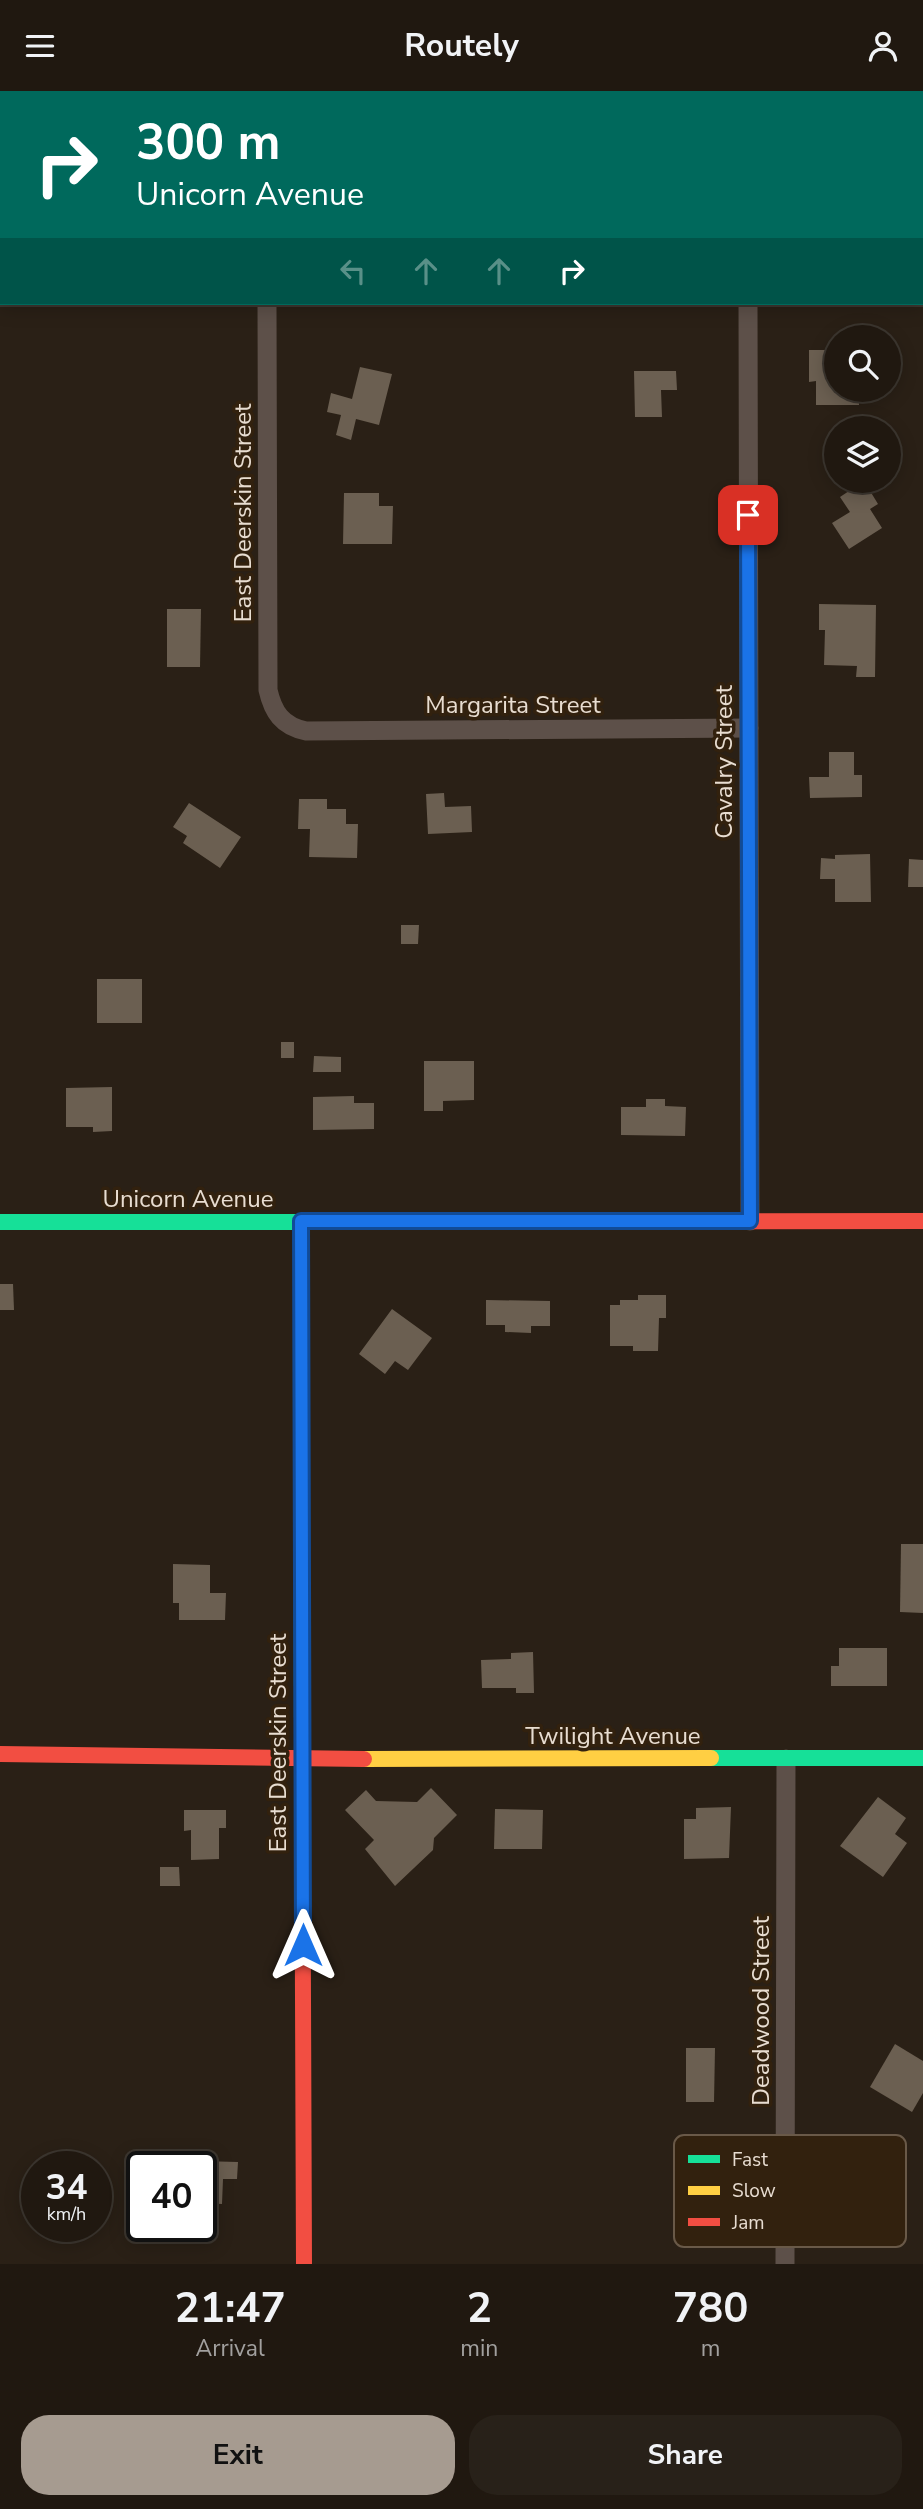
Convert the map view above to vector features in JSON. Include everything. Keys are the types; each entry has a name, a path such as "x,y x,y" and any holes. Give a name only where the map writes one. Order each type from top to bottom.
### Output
{"street":[{"name":"East Deerskin Street","path":"267,305 268,690 271,706 280,720"},
{"name":"Cavalry Street","path":"748,305 750,1221"},
{"name":"Margarita Street","path":"280,720 306,731 749,728"},
{"name":"East Deerskin Street","path":"301,1221 304,2264"},
{"name":"Unicorn Avenue","path":"0,1222 923,1221"},
{"name":"Twilight Avenue","path":"0,1754 303,1759 923,1758"},
{"name":"Deadwood Street","path":"785,2135 786,1759"}],"building":[{"path":"809,350 824,350 824,402 859,402 859,405 816,405 816,381 809,382"},
{"path":"360,367 392,374 379,425 356,419 351,440 336,435 341,415 327,412 331,393 352,399"},
{"path":"634,371 676,371 677,390 661,390 662,417 635,417"},
{"path":"344,493 379,493 379,506 393,506 392,544 343,544"},
{"path":"846,493 871,493 878,504 870,509 882,528 849,549 832,523 850,512 840,497"},
{"path":"819,604 876,605 875,677 856,677 857,666 824,665 825,630 819,630"},
{"path":"167,609 201,609 200,667 167,667"},
{"path":"829,752 854,752 854,775 862,775 862,797 810,798 809,777 829,777"},
{"path":"444,793 445,807 471,806 472,832 428,834 426,794"},
{"path":"299,799 327,799 327,809 346,809 346,824 358,824 357,858 309,857 310,829 298,829"},
{"path":"189,803 241,837 220,868 183,843 187,836 173,827"},
{"path":"870,854 871,902 835,902 835,879 820,879 821,858 835,859 835,855"},
{"path":"909,859 923,860 923,887 908,887"},
{"path":"401,925 419,925 418,944 401,944"},
{"path":"97,979 142,979 142,1023 97,1023"},
{"path":"281,1042 294,1042 294,1058 281,1058"},
{"path":"314,1056 341,1057 341,1072 313,1072"},
{"path":"424,1061 474,1061 474,1100 443,1101 443,1111 424,1111"},
{"path":"112,1087 112,1131 93,1132 93,1127 66,1127 66,1088"},
{"path":"354,1096 354,1103 374,1103 374,1129 313,1130 313,1097"},
{"path":"646,1099 665,1099 665,1106 686,1107 685,1136 621,1135 621,1107 646,1107"},
{"path":"0,1284 13,1284 14,1310 0,1310"},
{"path":"638,1295 666,1295 666,1318 659,1318 658,1351 633,1351 633,1346 610,1346 610,1305 620,1305 620,1300 638,1300"},
{"path":"486,1300 550,1301 550,1326 531,1326 531,1333 505,1332 505,1325 486,1325"},
{"path":"392,1309 432,1338 408,1370 395,1361 385,1374 359,1354"},
{"path":"901,1544 923,1544 923,1613 900,1612"},
{"path":"173,1564 210,1565 210,1593 226,1593 225,1620 179,1620 179,1603 173,1603"},
{"path":"839,1648 887,1648 887,1686 831,1686 831,1666 839,1666"},
{"path":"533,1652 534,1693 516,1693 516,1688 482,1688 481,1660 511,1659 511,1653"},
{"path":"431,1788 457,1815 434,1838 433,1850 395,1886 365,1849 374,1840 345,1810 366,1790 376,1801 417,1802"},
{"path":"878,1797 906,1818 895,1834 907,1843 883,1877 840,1846"},
{"path":"731,1807 729,1858 684,1859 684,1819 696,1819 696,1808"},
{"path":"495,1809 543,1810 542,1849 494,1849"},
{"path":"184,1810 226,1810 226,1828 219,1828 219,1859 191,1860 191,1830 184,1831"},
{"path":"160,1867 179,1867 180,1886 160,1886"},
{"path":"895,2044 923,2061 923,2093 912,2112 870,2087"},
{"path":"686,2048 715,2048 714,2102 686,2102"},
{"path":"217,2161 238,2162 237,2179 223,2179 222,2204 217,2204"}],"traffic: fast":[{"path":"0,1222 334,1222"},
{"path":"301,1222 302,1731"},
{"path":"711,1758 923,1758"}],"traffic: slow":[{"path":"364,1759 711,1758"}],"traffic: jam":[{"path":"334,1222 923,1221"},
{"path":"302,1731 304,2264"},
{"path":"0,1754 364,1759"}],"route":[{"path":"303,1945 301,1221 750,1221 748,515"}]}
